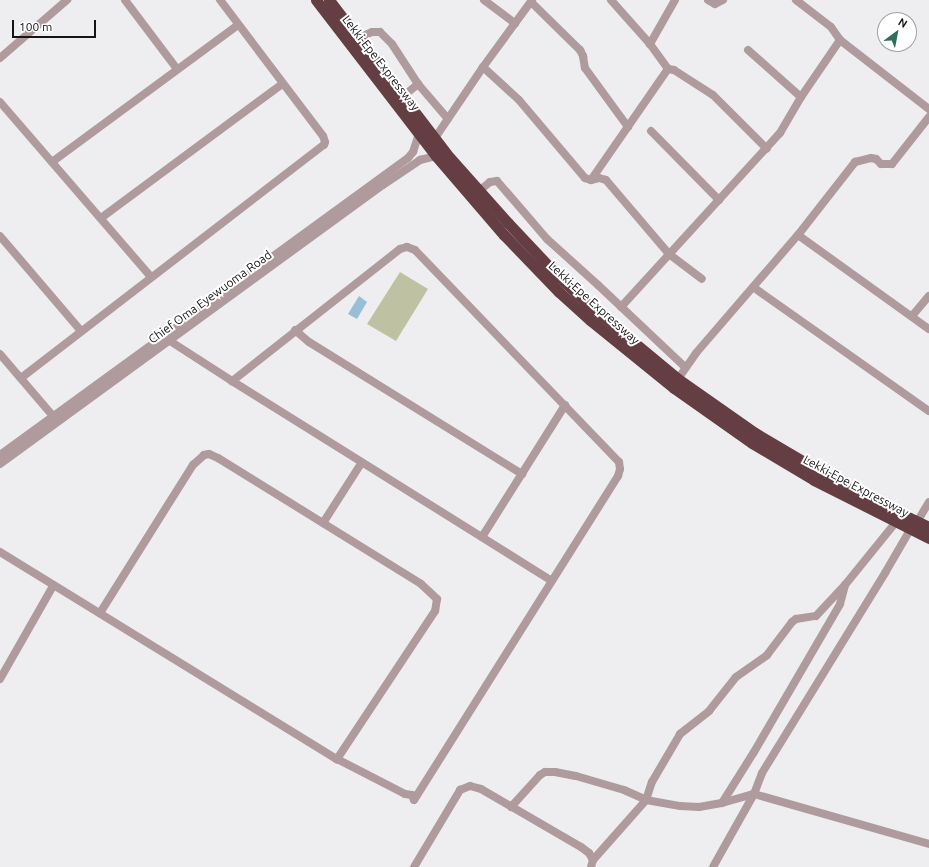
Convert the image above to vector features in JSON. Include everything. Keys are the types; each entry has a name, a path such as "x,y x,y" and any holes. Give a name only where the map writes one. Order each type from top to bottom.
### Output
{"highway":[{"name":"Lekki-Epe Expressway","path":"316,0 436,156 504,236 559,292 638,360 752,443 814,480 896,522 913,526 929,527"},
{"name":"Lekki-Epe Expressway","path":"329,0 402,97 479,191 557,275 590,306 678,379 755,433 913,526 929,538"}],"street":[{"path":"0,58 67,0"},
{"path":"125,0 177,69"},
{"path":"21,378 324,145 325,142 323,136 282,84 220,0"},
{"path":"484,0 515,23"},
{"path":"611,0 650,44 668,69 674,70 713,95 766,149"},
{"path":"650,44 675,0"},
{"path":"708,0 715,4 723,0"},
{"path":"796,0 831,27 840,40 929,109"},
{"path":"435,138 483,66 532,1 580,50 583,56 585,68 628,127"},
{"path":"52,162 238,25"},
{"path":"358,38 372,32 380,32 392,44 418,84 448,119"},
{"path":"621,307 780,132 801,97 840,40"},
{"path":"748,50 801,97"},
{"path":"483,66 524,105 585,178 591,180 600,178 606,180 669,254 702,279"},
{"path":"591,180 668,69"},
{"path":"101,218 282,84"},
{"path":"402,97 418,84"},
{"path":"0,102 151,277"},
{"path":"678,379 685,367 798,235 855,162 871,158 876,159 882,164 892,164 929,117"},
{"path":"650,131 719,200"},
{"name":"Chief Oma Eyewuoma Road","path":"0,464 408,158 412,152 419,133"},
{"name":"Chief Oma Eyewuoma Road","path":"0,455 53,416 168,338 383,185 420,160 436,156"},
{"path":"479,191 490,182 497,182 547,239 685,367"},
{"path":"798,235 929,329"},
{"path":"0,236 81,331"},
{"path":"0,552 53,586 100,613 337,759 405,794 412,795 414,800 618,476 620,469 619,462 415,250 407,247 400,249 232,381"},
{"path":"753,287 929,411"},
{"path":"912,316 929,296"},
{"path":"295,330 309,342 522,474"},
{"path":"168,338 232,381 552,580"},
{"path":"654,358 663,347"},
{"path":"0,354 53,416"},
{"path":"482,537 565,405"},
{"path":"100,613 193,465 204,455 209,454 218,458 421,584 437,599 437,605 431,618 337,759"},
{"path":"323,523 362,462"},
{"path":"713,867 754,794 762,773 929,502"},
{"path":"592,863 646,800 652,782 680,734 709,711 736,677 764,659 792,622 796,619 816,616 845,585 896,522"},
{"path":"722,803 754,752 840,604 845,585"},
{"path":"0,679 53,586"},
{"path":"511,807 540,775 545,772 576,776 624,790 646,800 680,806 699,807 722,803 754,794 929,844"},
{"path":"414,867 460,790 470,786 481,789 581,847 590,853 592,863"}],"green space":[{"path":"400,272 428,289 396,341 367,324"}],"water":[{"path":"359,296 367,302 357,319 348,314"}]}
